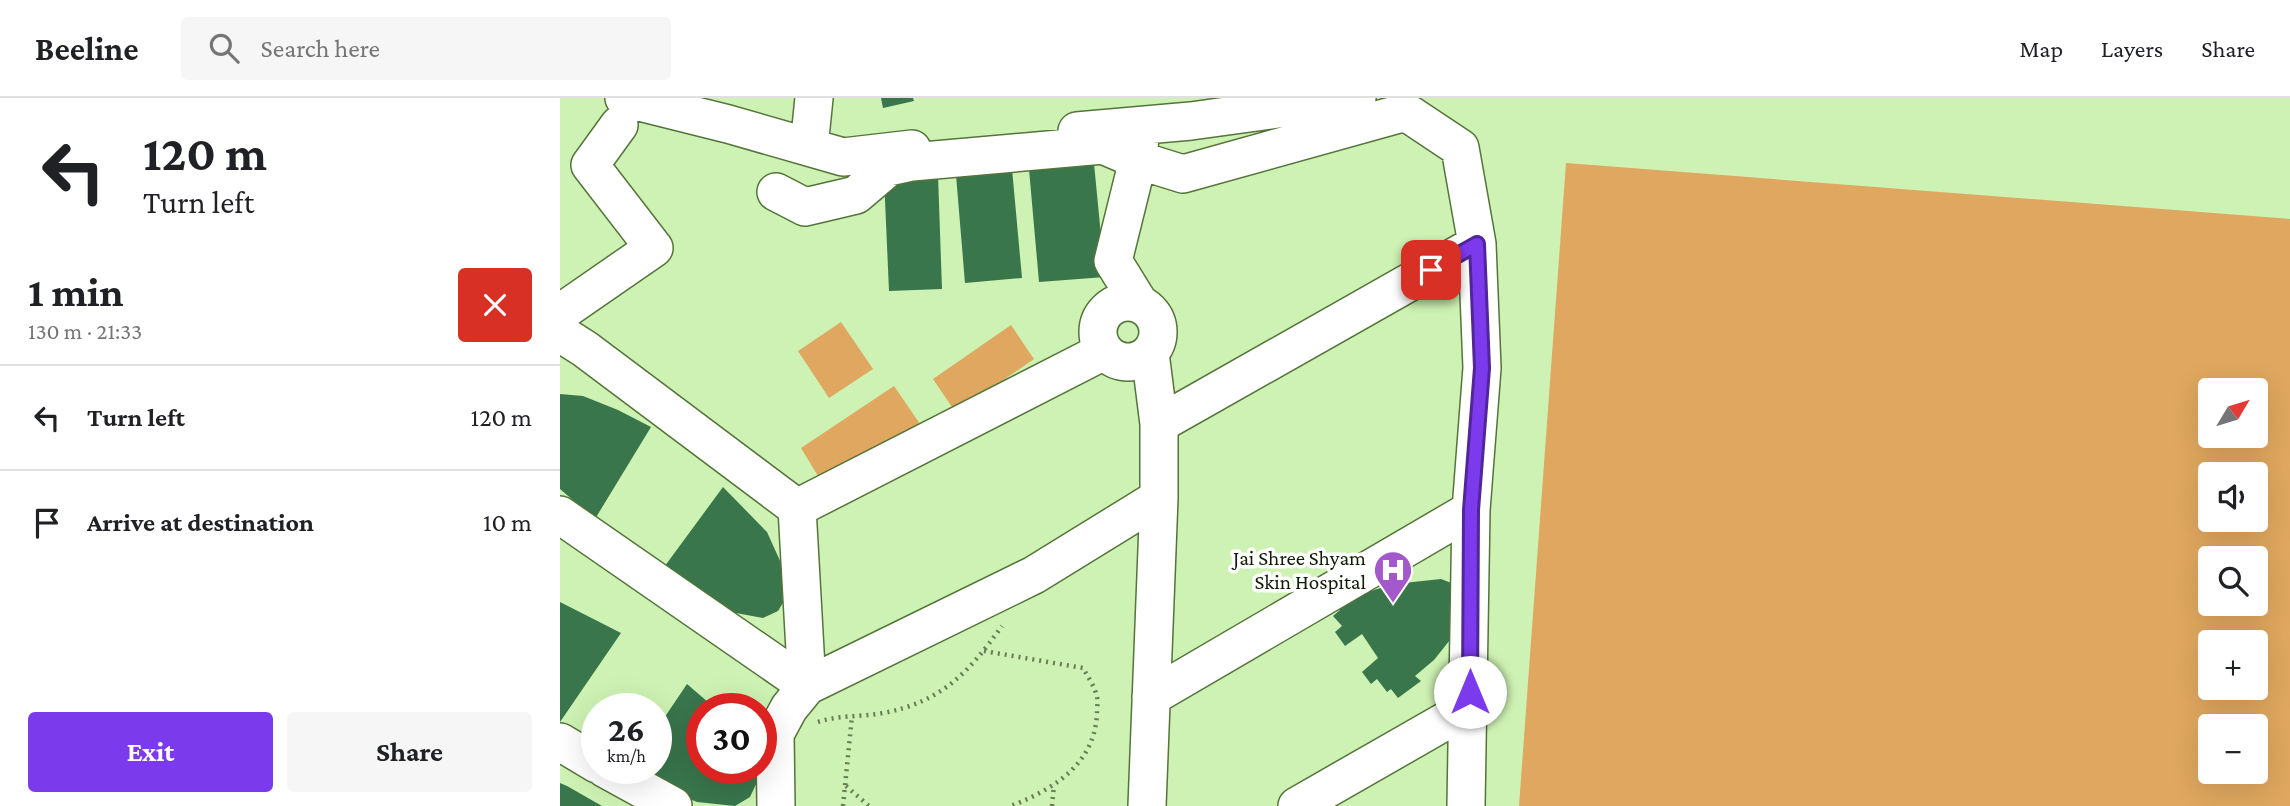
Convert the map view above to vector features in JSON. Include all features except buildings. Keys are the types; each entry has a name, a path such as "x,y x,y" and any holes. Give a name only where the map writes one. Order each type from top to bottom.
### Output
{"street":[{"path":"809,147 814,98"},
{"path":"776,192 805,207 856,195 889,167 912,162 1140,142 1191,121 1357,98"},
{"path":"560,313 654,248 590,165 621,112 809,147 843,157 1140,142 1183,174 1406,111 1460,148 1477,244 1482,368 1471,510 1466,806"},
{"path":"1139,303 1113,261 1140,142"},
{"path":"1159,424 1477,244"},
{"path":"1147,806 1159,498 1159,424 1150,353 1159,335 1158,325 1148,308 1139,303 1120,303 1104,314 1098,332 1104,351 1121,361 1132,362 1150,353"},
{"path":"560,333 595,356 797,508 807,686"},
{"path":"797,508 1104,351"},
{"path":"777,730 789,708 807,686 1034,575 1159,498"},
{"path":"1151,697 1471,510"},
{"path":"560,515 807,686"},
{"path":"1297,806 1469,707"},
{"path":"560,742 581,754"},
{"path":"633,784 673,806"},
{"path":"776,784 776,806"}],"path":[{"path":"777,733 834,717 883,713 925,700 956,682 984,651 1009,616"},
{"path":"984,651 1083,668 1098,698 1097,726 1086,754 1064,778 1011,806"},
{"path":"843,806 852,716"},
{"path":"1052,806 1054,784"},
{"path":"845,785 869,806"}],"shaded area":[{"path":"1566,163 2290,219 2290,806 1519,806"},
{"path":"841,322 873,369 829,398 798,351"},
{"path":"1011,325 1034,359 956,413 933,379"},
{"path":"894,386 929,437 832,499 801,448"}],"place":[{"name":"Jai Shree Shyam Skin Hospital","path":"1393,604"}],"route":[{"path":"1431,270 1477,244 1482,368 1471,510 1470,692"}]}
